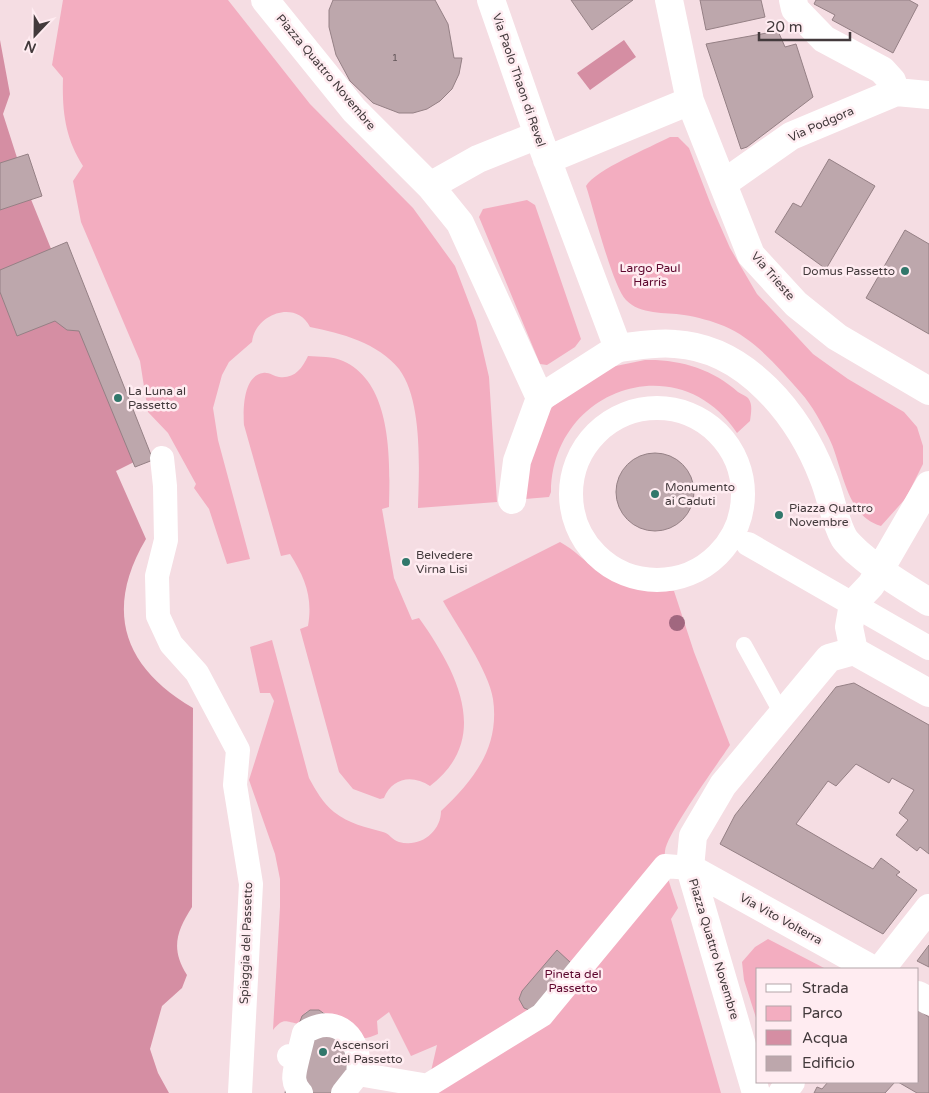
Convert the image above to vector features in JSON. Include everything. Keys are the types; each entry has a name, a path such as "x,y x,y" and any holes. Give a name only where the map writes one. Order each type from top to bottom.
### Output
{"street":[{"name":"Piazza Quattro Novembre","path":"265,0 354,110 430,186 460,223 540,398"},
{"name":"Via Paolo Thaon di Revel","path":"490,0 542,147"},
{"name":"Via Trieste","path":"669,0 690,101 751,255 796,304 837,337 929,392"},
{"path":"793,0 794,9 824,39 882,70 892,81 896,92"},
{"name":"Via Podgora","path":"724,183 791,136 896,92 929,95"},
{"path":"430,186 478,160 542,147 690,101"},
{"path":"542,147 618,348"},
{"path":"512,500 517,461 540,398 618,348 676,344 698,348 724,356 760,383 782,406 802,434 823,476 844,539 880,572 929,602"},
{"path":"646,408 669,408 702,419 722,436 732,449 737,461 744,491 739,523 720,553 694,572 668,580 654,580 621,573 603,561 590,548 574,519 570,489 574,467 583,448 594,434 624,413 646,408"},
{"name":"Spiaggia del Passetto","path":"162,458 165,486 166,540 157,576 158,616 171,644 198,673 238,750 235,785 250,884 240,1093"},
{"path":"929,485 880,572 871,585 853,604 849,627 854,651 929,693"},
{"path":"748,544 929,648"},
{"name":"Piazza Quattro Novembre","path":"756,1093 690,868 693,836 723,785 781,712 829,658 854,651"},
{"path":"358,1074 425,1085 542,1015 665,866 690,868"},
{"name":"Via Vito Volterra","path":"690,868 870,968"},
{"path":"881,968 929,908"},
{"path":"301,1093 294,1086 293,1057 304,1033 312,1028 333,1026 343,1029 351,1036 360,1064 358,1074 353,1083 343,1093"},
{"path":"782,1093 790,1083"}],"lane":[{"path":"744,645 781,712"}],"green space":[{"path":"63,0 228,0 310,104 413,208 455,266 476,321 489,377 497,502 418,508 419,456 416,417 407,383 399,369 381,352 358,340 310,327 304,318 295,314 277,313 260,324 252,342 229,362 222,375 213,408 218,440 250,559 227,564 209,509 194,488 196,484 168,433 148,412 140,361 81,222 73,181 83,166 68,135 63,102 63,78 52,65"},
{"name":"Largo Paul Harris","path":"670,137 678,137 689,148 730,248 757,294 813,354 848,379 904,412 917,427 923,446 923,464 906,498 881,526 869,520 852,501 829,438 805,398 756,346 724,326 709,321 677,314 645,311 632,305 621,292 609,264 586,186 600,173 612,166"},
{"path":"527,200 535,205 581,339 575,347 547,365 540,364 479,217 483,209"},
{"path":"308,356 330,357 343,361 359,372 371,387 380,405 385,425 389,468 389,507 382,509 394,578 412,620 419,618 445,659 455,681 462,704 464,725 460,747 449,767 430,786 416,780 403,780 392,786 384,798 380,799 353,789 339,772 300,629 308,626 309,616 308,597 304,580 290,554 281,556 244,425 244,403 251,380 256,375 263,373 279,377 293,375 300,369"},
{"path":"645,360 670,361 683,364 718,377 750,400 750,421 737,433 712,406 684,391 653,386 623,391 595,405 572,427 557,456 549,497 525,499 523,469 546,415 553,406 611,367"},
{"name":"Pineta del Passetto","path":"560,542 606,576 624,584 644,589 674,591 694,652 730,745 693,799 674,830 665,851 668,880 678,908 671,919 721,1093 426,1093 437,1045 411,1056 389,1012 377,1021 378,1034 367,1038 358,1038 349,1034 326,1014 313,1010 306,1012 299,1024 282,1022 273,1030 280,879 275,854 249,780 274,701 270,693 260,693 250,647 272,640 309,778 326,805 334,812 358,825 385,833 399,842 414,843 428,837 433,832 440,819 441,811 474,775 488,747 494,716 493,699 485,675 472,649 443,601"},
{"path":"768,939 824,968 756,968 756,1018 744,980 742,962 755,947"}],"water":[{"path":"0,40 10,94 3,114 28,192 86,335 142,458 116,471 146,539 133,565 126,590 124,613 128,635 136,655 150,674 169,692 193,708 192,907 179,932 177,948 178,956 187,975 182,988 162,1006 150,1049 158,1073 169,1093 0,1093"},
{"path":"624,40 636,57 590,90 577,73"}],"building":[{"path":"333,0 435,0 448,24 454,58 462,58 459,74 452,89 440,101 427,109 413,113 399,113 373,103 350,81 336,55 329,27 329,10"},
{"path":"571,0 633,0 592,30"},
{"path":"700,0 761,0 765,17 706,30"},
{"path":"816,0 909,0 918,5 893,53 832,20 835,15 814,4"},
{"path":"778,31 785,47 796,44 813,97 747,147 741,149 706,44"},
{"path":"28,154 42,196 0,210 0,163"},
{"path":"829,159 875,186 826,269 775,232 793,203 801,207"},
{"name":"Domus Passetto","path":"905,230 929,244 929,334 866,298"},
{"name":"La Luna al Passetto","path":"67,242 153,460 135,467 79,331 67,330 55,321 17,336 0,292 0,270"},
{"name":"Monumento ai Caduti","path":"647,453 663,453 677,459 688,470 694,484 694,500 688,514 677,525 663,531 647,531 633,525 622,514 616,500 616,484 622,470 633,459"},
{"path":"854,683 929,725 929,854 920,847 917,851 896,835 908,820 899,813 914,790 892,778 889,783 856,764 836,786 828,781 796,824 873,869 881,858 900,872 896,875 917,890 883,934 720,844 735,815 836,687"},
{"path":"929,945 929,967 917,961"},
{"path":"557,950 571,963 539,1005 529,1010 524,1008 519,999 522,991"},
{"name":"Ascensori del Passetto","path":"310,1010 319,1010 354,1037 343,1093 285,1093 299,1024 302,1016"},
{"path":"919,1011 929,1017 929,1093 917,1093 900,1083 919,1083"},
{"path":"827,1083 894,1083 885,1093 814,1093 817,1087 822,1089"}],"place":[{"name":"Domus Passetto","path":"905,271"},
{"name":"La Luna al Passetto","path":"118,398"},
{"name":"Monumento ai Caduti","path":"655,494"},
{"name":"Piazza Quattro Novembre","path":"779,515"},
{"name":"Belvedere Virna Lisi","path":"406,562"},
{"name":"Ascensori del Passetto","path":"323,1052"}]}
